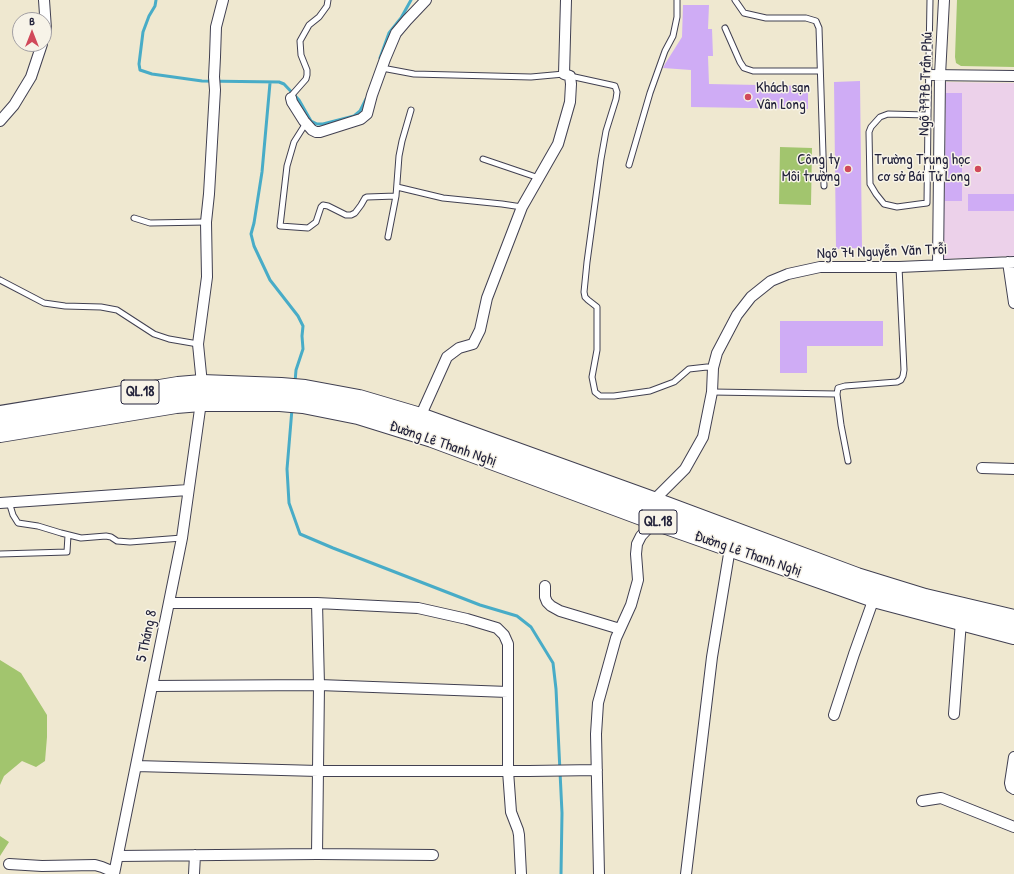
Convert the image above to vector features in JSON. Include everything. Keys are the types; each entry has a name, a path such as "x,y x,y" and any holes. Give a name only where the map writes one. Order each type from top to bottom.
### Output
{"highway":[{"name":"QL.18","path":"6,423 178,386 202,384 304,397"},
{"name":"QL.18","path":"6,423 280,394"},
{"name":"Đường Lê Thanh Nghị","path":"304,397 359,399 420,417 655,521 874,598 1014,634"},
{"name":"Đường Lê Thanh Nghị","path":"304,397 432,438 653,501 857,577 925,598 1014,619"}],"street":[{"path":"44,0 45,12"},
{"path":"202,384 198,344 207,277 206,222 215,90 214,77 216,27 223,0"},
{"path":"293,95 292,102 306,123 316,132 361,119 368,114 372,95 396,34 426,0"},
{"path":"420,417 447,357 459,348 473,344 480,330 487,298 522,207 558,144 570,102 571,84 567,75 566,0"},
{"name":"Ngõ 797B Trần Phú","path":"938,265 940,75 944,0"},
{"path":"0,121 14,106 31,77 39,52"},
{"path":"929,75 1014,76"},
{"path":"1011,262 1014,303"},
{"name":"Ngõ 74 Nguyễn Văn Trỗi","path":"653,501 685,469 703,437 712,392 713,368 717,353 737,315 751,297 771,281 788,274 820,267 899,267 1011,262"},
{"name":"5 Tháng 8","path":"114,873 182,538 201,402"},
{"path":"982,468 1014,469"},
{"path":"5,503 188,490"},
{"path":"599,874 596,734 598,703 616,638 631,605 638,580 636,554 637,544 641,536 655,521"},
{"path":"686,874 712,657 730,548"},
{"path":"545,586 545,597 551,606 560,611 620,629"},
{"path":"834,715 874,598"},
{"path":"169,603 317,603 418,608 467,619 497,628 504,635 508,644 508,772 511,812 519,835 522,874"},
{"path":"317,603 319,685 317,854"},
{"path":"954,714 961,621"},
{"path":"152,686 319,685 508,692"},
{"path":"1014,758 1010,783 1011,787 1014,789"},
{"path":"136,766 318,772 530,772 597,770"},
{"path":"922,800 941,798 1014,826"},
{"path":"118,856 317,854 433,855"},
{"path":"194,874 196,855"},
{"path":"9,864 42,866 95,865 114,873"}],"lane":[{"path":"293,95 306,79 307,75 307,70 301,55 300,41 309,25 319,17 327,6 328,0"},
{"path":"629,165 650,93 665,51 673,36 677,17 677,0"},
{"path":"735,0 744,13 766,18 806,18 816,21 819,28 824,186"},
{"path":"928,115 888,114 880,116 871,127 869,132 870,184 884,204 897,206 927,203 930,0"},
{"path":"725,28 744,68 753,71 820,71"},
{"path":"382,68 414,74 531,77 567,75 614,86 617,92 616,99 606,131 601,159 584,292 585,297 597,307 597,350 592,377 595,392 600,396 614,396 650,391 674,382 689,369 707,367 713,368"},
{"path":"388,238 396,196 399,156 411,110"},
{"path":"306,123 294,142 287,166 280,226 308,228 316,222 321,207 324,205 346,215 351,215 361,205 364,198 396,196"},
{"path":"483,159 539,178"},
{"path":"396,188 443,198 522,207"},
{"path":"134,218 150,223 206,222"},
{"path":"848,461 840,425 837,394 838,388 845,386 897,382 901,380 903,376 904,370 899,267"},
{"path":"0,280 44,303 65,306 101,307 117,310 154,334 169,339 198,344"},
{"path":"712,392 837,394"},
{"path":"5,503 18,523 38,526 81,538 111,536 117,541 130,542 182,538"},
{"path":"0,554 67,552 68,535"}],"shaded area":[{"name":"Trường Trung học cơ sở Bái Tử Long","path":"942,82 1014,83 1014,256 943,259 941,256"}],"green space":[{"path":"957,0 1014,0 1014,67 961,66 956,63"},
{"path":"780,147 812,148 811,205 779,204"},
{"path":"0,660 21,673 47,715 47,737 45,761 36,767 22,761 4,776 0,785"},
{"path":"0,836 9,842 0,856"}],"building":[{"path":"683,5 709,5 708,29 712,29 713,56 708,56 709,84 808,86 808,109 691,107 691,70 663,68 682,37"},
{"path":"860,81 862,248 836,249 834,82"},
{"path":"946,93 962,93 962,201 945,201"},
{"path":"968,194 1014,194 1014,211 968,211"},
{"path":"780,321 883,321 883,346 807,346 807,373 780,373"}],"waterway":[{"path":"156,0 155,6 149,16 143,32 139,64 140,70 152,74 202,81 279,82 284,84 299,100 311,121 317,124 323,124 354,116 360,111 366,99"},
{"path":"380,58 389,33 401,18 411,0"},
{"path":"270,83 262,172 251,234 254,246 270,280 298,316 303,326 303,349 296,370 295,382"},
{"path":"292,409 287,469 289,503 300,534 480,605 517,616 531,627 553,663 556,689 562,813 561,874"}],"place":[{"name":"Khách sạn Vân Long","path":"748,97"},
{"name":"Công ty Môi trường","path":"848,169"},
{"name":"Trường Trung học cơ sở Bái Tử Long","path":"978,169"}]}
